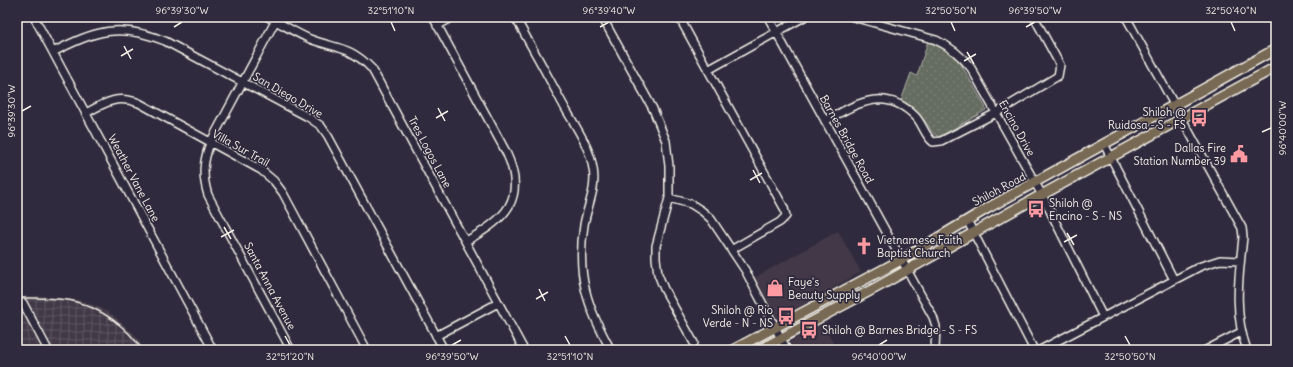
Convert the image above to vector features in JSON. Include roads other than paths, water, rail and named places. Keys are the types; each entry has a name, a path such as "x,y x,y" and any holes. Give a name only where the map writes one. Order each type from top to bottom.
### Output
{"main road":[{"name":"Shiloh Road","path":"734,350 901,260 967,220 1276,49"},
{"path":"759,350 907,271 1276,67"}],"street":[{"name":"Weather Vane Lane","path":"34,17 213,350"},
{"name":"Tres Logos Lane","path":"268,17 276,19 312,39 344,48 354,53 372,68 524,350"},
{"path":"432,17 506,152 514,173 513,193 504,213 498,221 486,230 466,241"},
{"path":"437,26 453,17"},
{"path":"515,17 582,139 593,167 594,184 584,224 581,248 581,274 591,312 611,350"},
{"path":"602,17 660,124 668,153 669,198 656,246 658,274 664,289 694,343"},
{"path":"679,17 784,208 786,216 780,222 731,250"},
{"name":"Barnes Bridge Road","path":"768,17 936,326 935,350"},
{"path":"708,70 804,17"},
{"name":"Encino Drive","path":"853,17 936,40 949,46 961,55 971,68 1042,195 1103,317"},
{"path":"825,121 858,103 875,99 887,100 898,105 916,117 928,138 933,142 941,141 996,113 1058,76 1060,65 1034,17"},
{"path":"1126,17 1242,228 1243,237 1237,296 1240,332 1247,350"},
{"name":"Santa Anna Avenue","path":"276,19 244,83 210,143 204,157 203,168 208,195 291,350"},
{"name":"San Diego Drive","path":"53,52 79,39 104,31 135,31 165,41 308,117 321,126 328,136 444,350"},
{"name":"Villa Sur Trail","path":"86,113 106,102 116,99 128,99 139,103 261,170 274,180 283,193 367,350"},
{"path":"1104,144 1174,280"},
{"path":"669,198 691,204 711,219 745,270 787,350"},
{"path":"967,220 1034,350"},
{"path":"1040,350 1210,262 1220,260 1240,261"},
{"path":"23,303 48,350"},
{"path":"436,336 498,303"},
{"path":"1206,350 1240,332"}],"railway":[{"path":"17,298 59,299 73,301 93,308 103,313 121,326 129,333 142,350"}],"place":[{"name":"Shiloh @ Ruidosa - S - FS","path":"1199,118"},
{"name":"Dallas Fire Station Number 39","path":"1239,154"},
{"name":"Shiloh @ Encino - S - NS","path":"1036,209"},
{"name":"Vietnamese Faith Baptist Church","path":"864,246"},
{"name":"Faye's Beauty Supply","path":"775,288"},
{"name":"Shiloh @ Rio Verde - N - NS","path":"786,316"},
{"name":"Shiloh @ Barnes Bridge - S - FS","path":"809,330"}]}
